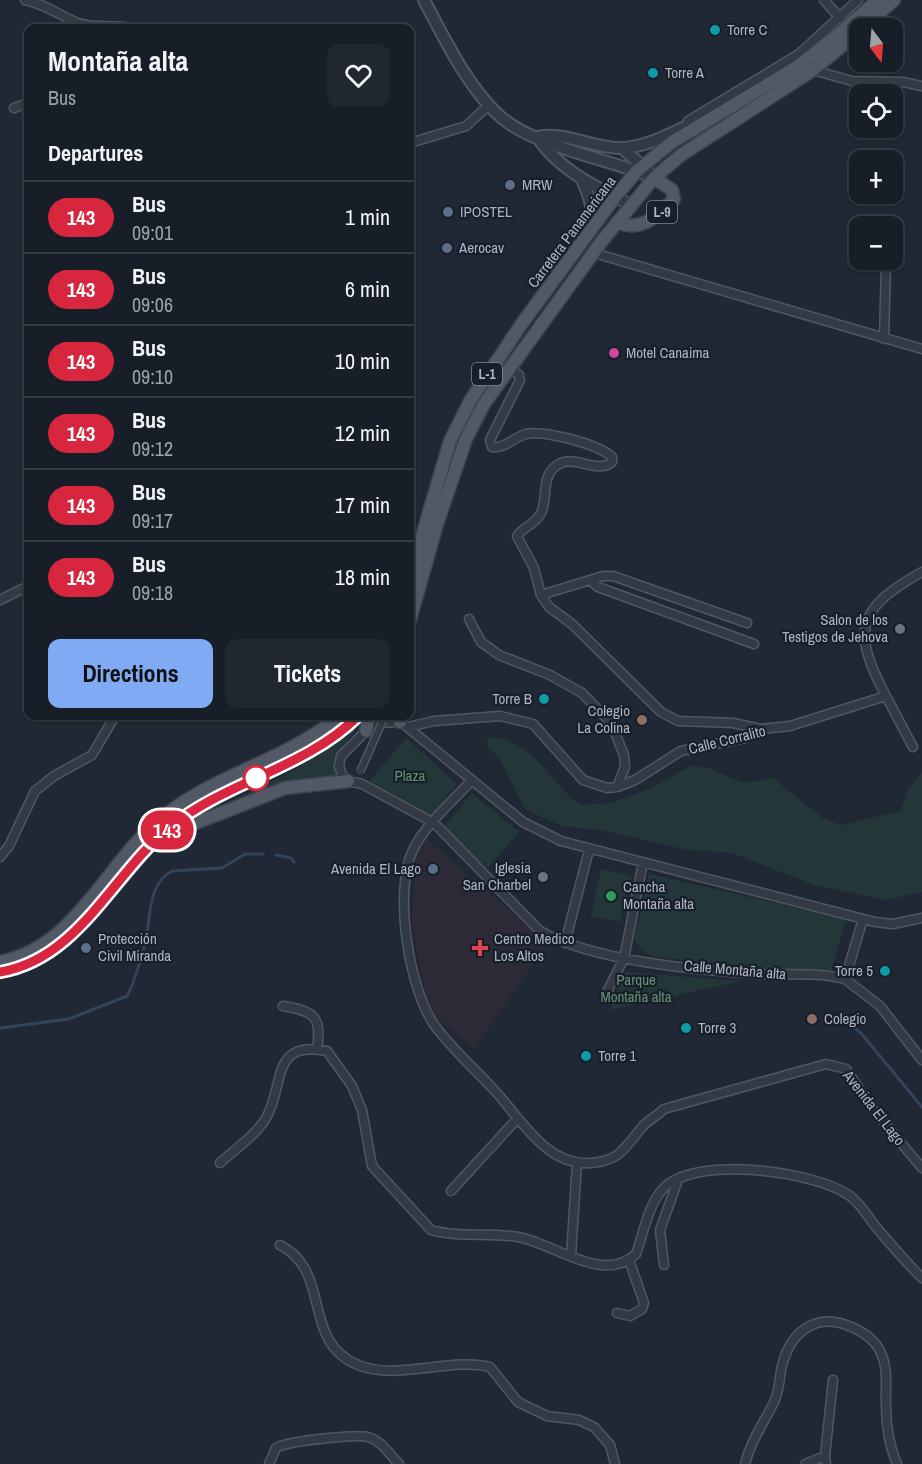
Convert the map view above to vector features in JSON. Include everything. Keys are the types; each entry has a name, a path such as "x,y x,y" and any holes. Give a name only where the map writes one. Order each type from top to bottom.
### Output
{"main road":[{"name":"Carretera Panamericana","path":"414,563 450,441 470,401 495,362 615,197 640,168 672,142 795,68 878,0"},
{"name":"Carretera Panamericana","path":"874,18 894,0"},
{"name":"Carretera Panamericana","path":"414,605 436,524 466,439 484,404 617,222 654,178 681,155 813,70 849,40"},
{"name":"L-9","path":"617,222 632,225 650,222 674,199 672,190 654,178"},
{"path":"0,962 30,954 53,938 137,841 169,812 306,739 333,720"},
{"path":"0,972 35,961 69,938 158,837 199,807 321,745 353,720"},
{"path":"366,731 368,720"},
{"path":"158,837 285,788 348,781"}],"street":[{"path":"25,0 41,3 78,23 88,24"},
{"name":"L-9","path":"424,0 455,56 489,105 503,119 537,137 547,152 579,177 632,205"},
{"path":"824,0 840,18"},
{"path":"653,140 799,54 858,0"},
{"path":"813,70 852,81 903,82 922,86"},
{"path":"14,108 24,104"},
{"path":"414,142 465,126 489,105"},
{"name":"L-9","path":"578,147 622,148 653,140 726,109"},
{"name":"L-9","path":"537,137 551,134 578,147 640,168"},
{"name":"L-9","path":"578,147 572,165 592,201 594,212 591,229"},
{"name":"L-9","path":"622,148 640,168 654,178"},
{"path":"594,253 922,349"},
{"path":"884,339 886,270"},
{"path":"510,367 519,375 520,380 490,440 492,447 502,446 528,434 547,435 582,443 612,457 612,462 602,466 567,461 555,466 545,484 541,513 533,524 517,536 534,568 541,596 549,607 572,624 661,712 678,721 732,723 761,729"},
{"path":"913,747 868,661 865,623 882,597 922,572"},
{"path":"541,596 603,576 613,576 747,623"},
{"path":"591,581 598,587 754,644"},
{"path":"0,600 24,587"},
{"path":"348,781 339,766 341,756 366,731 380,723 399,720 434,721 500,716 532,724 583,780 607,788 616,788 625,767 624,755 611,723 582,693 550,675 499,655 481,642 470,619"},
{"name":"Calle Corralito","path":"616,788 635,780 681,751 745,738 761,729 790,726 886,696"},
{"path":"0,857 9,846 35,791 54,776 92,755 113,720"},
{"path":"360,772 383,720"},
{"path":"399,720 471,781 523,822 542,833 590,850 863,919 893,924 922,918"},
{"name":"Calle Montaña alta","path":"348,781 362,784 434,823 540,931 565,943 624,958 758,974 845,979"},
{"path":"471,781 412,851 407,881 405,932 413,974 427,1013 435,1026 534,1138 551,1152 577,1163 571,1256"},
{"path":"565,943 590,850"},
{"path":"606,994 624,958 643,863"},
{"path":"863,919 845,979 880,1006 922,1060"},
{"path":"283,1006 306,1010 313,1014 319,1034 316,1049"},
{"path":"220,1163 266,1119 275,1096 282,1064 288,1056 316,1049 327,1051 352,1086 362,1110 372,1166 431,1230 444,1234 521,1238 583,1262 599,1264 629,1260 636,1254 662,1190 678,1180 698,1173 742,1169 771,1171 831,1185 851,1197 922,1278"},
{"name":"Avenida El Lago","path":"577,1163 601,1162 620,1153 643,1126 664,1109 826,1064 846,1069 872,1108 922,1168"},
{"path":"452,1191 518,1118"},
{"path":"664,1265 660,1230 678,1180"},
{"path":"280,1245 294,1254 304,1266 311,1278 323,1333 335,1350 350,1361 374,1370 490,1367 518,1402 547,1416 579,1420 594,1426 610,1445 615,1464"},
{"path":"617,1313 630,1316 642,1309 644,1304 629,1260"},
{"path":"745,1464 750,1446 775,1400 782,1367 795,1336 812,1323 842,1322 856,1328 873,1341 885,1362 888,1439 897,1464"},
{"path":"805,1464 826,1460 833,1380"},
{"path":"269,1464 276,1448 291,1441 366,1436 380,1443 399,1464"}],"shaded area":[{"name":"Centro Medico Los Altos","path":"427,839 547,943 475,1049 434,1016 426,997 412,926 416,858"}],"green space":[{"path":"358,726 338,753 334,768 341,782 321,779 281,784 260,790 182,823 294,769 337,743"},
{"path":"496,737 522,748 532,756 580,805 612,803 648,789 693,765 709,768 743,783 773,778 824,819 842,825 900,811 909,788 922,773 922,892 886,900 814,885 732,853 683,849 606,831 562,826 525,809 500,759 488,747 487,739"},
{"name":"Plaza","path":"406,738 457,784 429,818 367,784"},
{"path":"472,793 519,832 488,868 441,830"},
{"name":"Cancha Montaña alta","path":"601,869 631,876 620,922 591,916"},
{"path":"649,874 846,919 830,976 657,957 645,953 634,940"},
{"name":"Parque Montaña alta","path":"625,972 741,981 610,1010"}],"waterway":[{"path":"0,1028 69,1019 127,996 144,947 152,899 155,890 165,876 172,871 222,868 245,854 263,854"},
{"path":"276,855 291,858 294,862"},
{"path":"845,1021 861,1033 922,1107"}],"bus line":[{"name":"143","path":"0,972 35,961 53,951 69,938 158,837 185,816 321,745 353,720"}],"place":[{"name":"Torre C","path":"715,30"},
{"name":"Torre A","path":"653,73"},
{"name":"MRW","path":"510,185"},
{"name":"IPOSTEL","path":"448,212"},
{"name":"Aerocav","path":"447,248"},
{"name":"Motel Canaima","path":"614,353"},
{"name":"Salon de los Testigos de Jehova","path":"900,629"},
{"name":"Torre B","path":"544,699"},
{"name":"Colegio La Colina","path":"642,720"},
{"name":"Avenida El Lago","path":"433,869"},
{"name":"Iglesia San Charbel","path":"543,877"},
{"name":"Cancha Montaña alta","path":"611,896"},
{"name":"Protección Civil Miranda","path":"86,948"},
{"name":"Centro Medico Los Altos","path":"480,948"},
{"name":"Torre 5","path":"885,971"},
{"name":"Colegio","path":"812,1019"},
{"name":"Torre 3","path":"686,1028"},
{"name":"Torre 1","path":"586,1056"}]}
